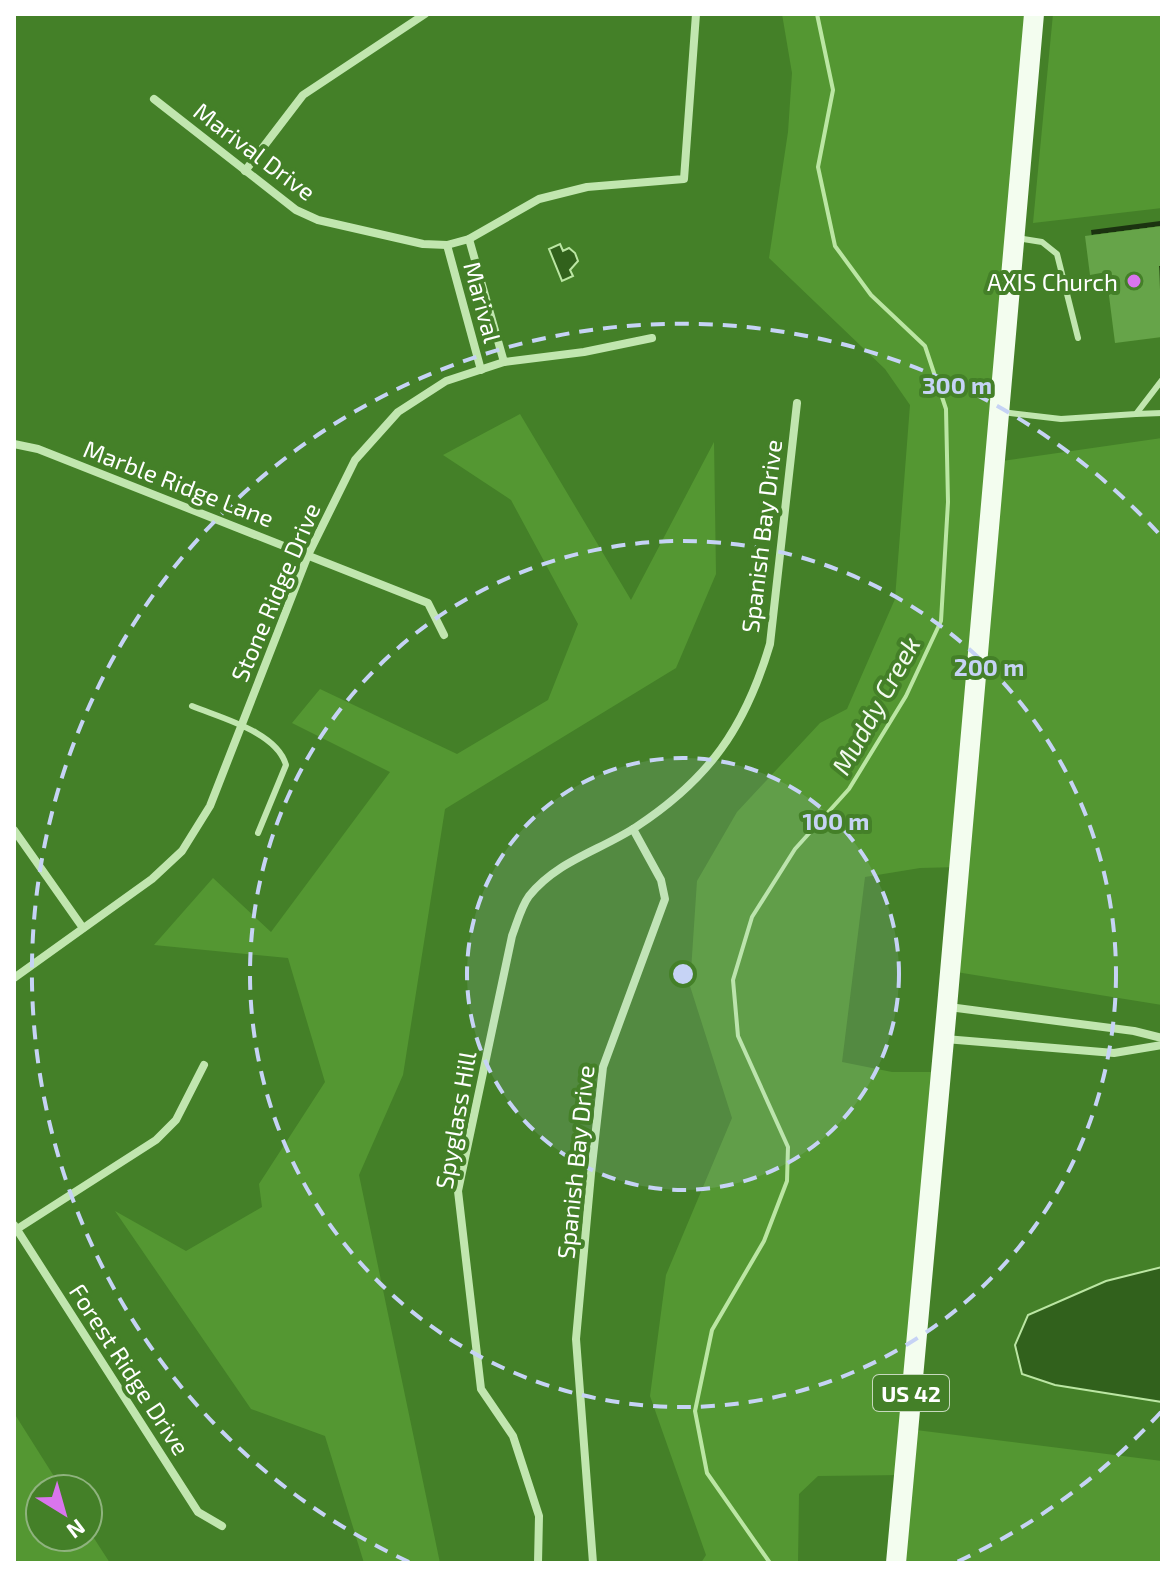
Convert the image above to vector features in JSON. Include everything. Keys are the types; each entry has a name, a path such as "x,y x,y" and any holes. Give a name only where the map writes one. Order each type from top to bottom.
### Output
{"main road":[{"name":"US 42","path":"896,1563 1034,14"}],"street":[{"path":"245,171 303,95 425,14"},
{"name":"Marival Drive","path":"154,99 296,210 318,220 423,244 447,245 469,239 539,199 587,187 684,179 696,14"},
{"name":"Marival","path":"469,239 504,362"},
{"name":"Marival","path":"447,245 481,370"},
{"name":"Stone Ridge Drive","path":"14,978 152,879 182,851 210,806 308,555 355,460 398,412 446,381 504,362 584,352 652,338"},
{"name":"Spanish Bay Drive","path":"593,1563 576,1339 592,1159 603,1067 665,899 661,880 633,829 676,799 704,772 731,737 760,676 770,644 797,403"},
{"name":"Marble Ridge Lane","path":"14,444 38,449 428,603 444,635"},
{"name":"Spyglass Hill","path":"538,1563 539,1516 513,1436 481,1389 458,1191 512,936 527,898 554,870 633,829"},
{"path":"14,830 83,928"},
{"path":"947,1007 1134,1031 1162,1038"},
{"path":"944,1039 1114,1053 1162,1045"},
{"path":"15,1228 156,1140 176,1120 204,1065"},
{"name":"Forest Ridge Drive","path":"15,1228 198,1512 222,1526"}],"lane":[{"path":"1014,237 1042,242 1057,254 1078,338"},
{"path":"1136,414 1162,380"},
{"path":"999,411 1061,419 1162,413"},
{"path":"192,706 275,743 283,754 286,765 258,833"}],"shaded area":[{"path":"782,14 1034,14 995,462 1162,438 1162,1005 950,971 959,867 920,868 865,877 842,1062 892,1072 941,1072 908,1429 1162,1461 1162,1563 896,1563 903,1475 818,1476 799,1494 798,1563 701,1563 706,1555 650,1396 666,1275 732,1118 690,986 697,881 737,812 820,723 847,709 895,599 910,405 885,369 769,258 788,132 792,73"},
{"path":"1053,14 1162,14 1162,208 1033,223"},
{"path":"560,244 563,251 569,248 575,253 578,261 570,270 573,276 562,281 549,249"},
{"path":"520,414 631,600 714,442 716,574 676,668 445,809 403,1075 359,1175 440,1563 364,1563 325,1436 251,1409 115,1211 186,1251 262,1207 259,1184 325,1082 288,958 154,945 213,878 271,932 390,772 292,723 320,689 457,754 548,700 578,624 511,500 443,455"},
{"path":"1162,1267 1162,1402 1055,1385 1022,1374 1015,1345 1028,1315 1106,1281"},
{"path":"14,1413 52,1473 24,1473 24,1553 104,1553 110,1563 14,1563"}],"building":[{"name":"AXIS Church","path":"1162,226 1162,266 1159,266 1162,337 1115,343 1106,272 1090,275 1085,236"}],"waterway":[{"name":"Muddy Creek","path":"770,1563 707,1473 695,1411 712,1330 764,1241 787,1181 788,1147 738,1036 733,980 752,917 795,849 849,789 906,696 941,621 948,502 946,409 925,346 871,295 835,246 818,167 833,90 817,14"}],"place":[{"name":"AXIS Church","path":"1134,281"}]}
